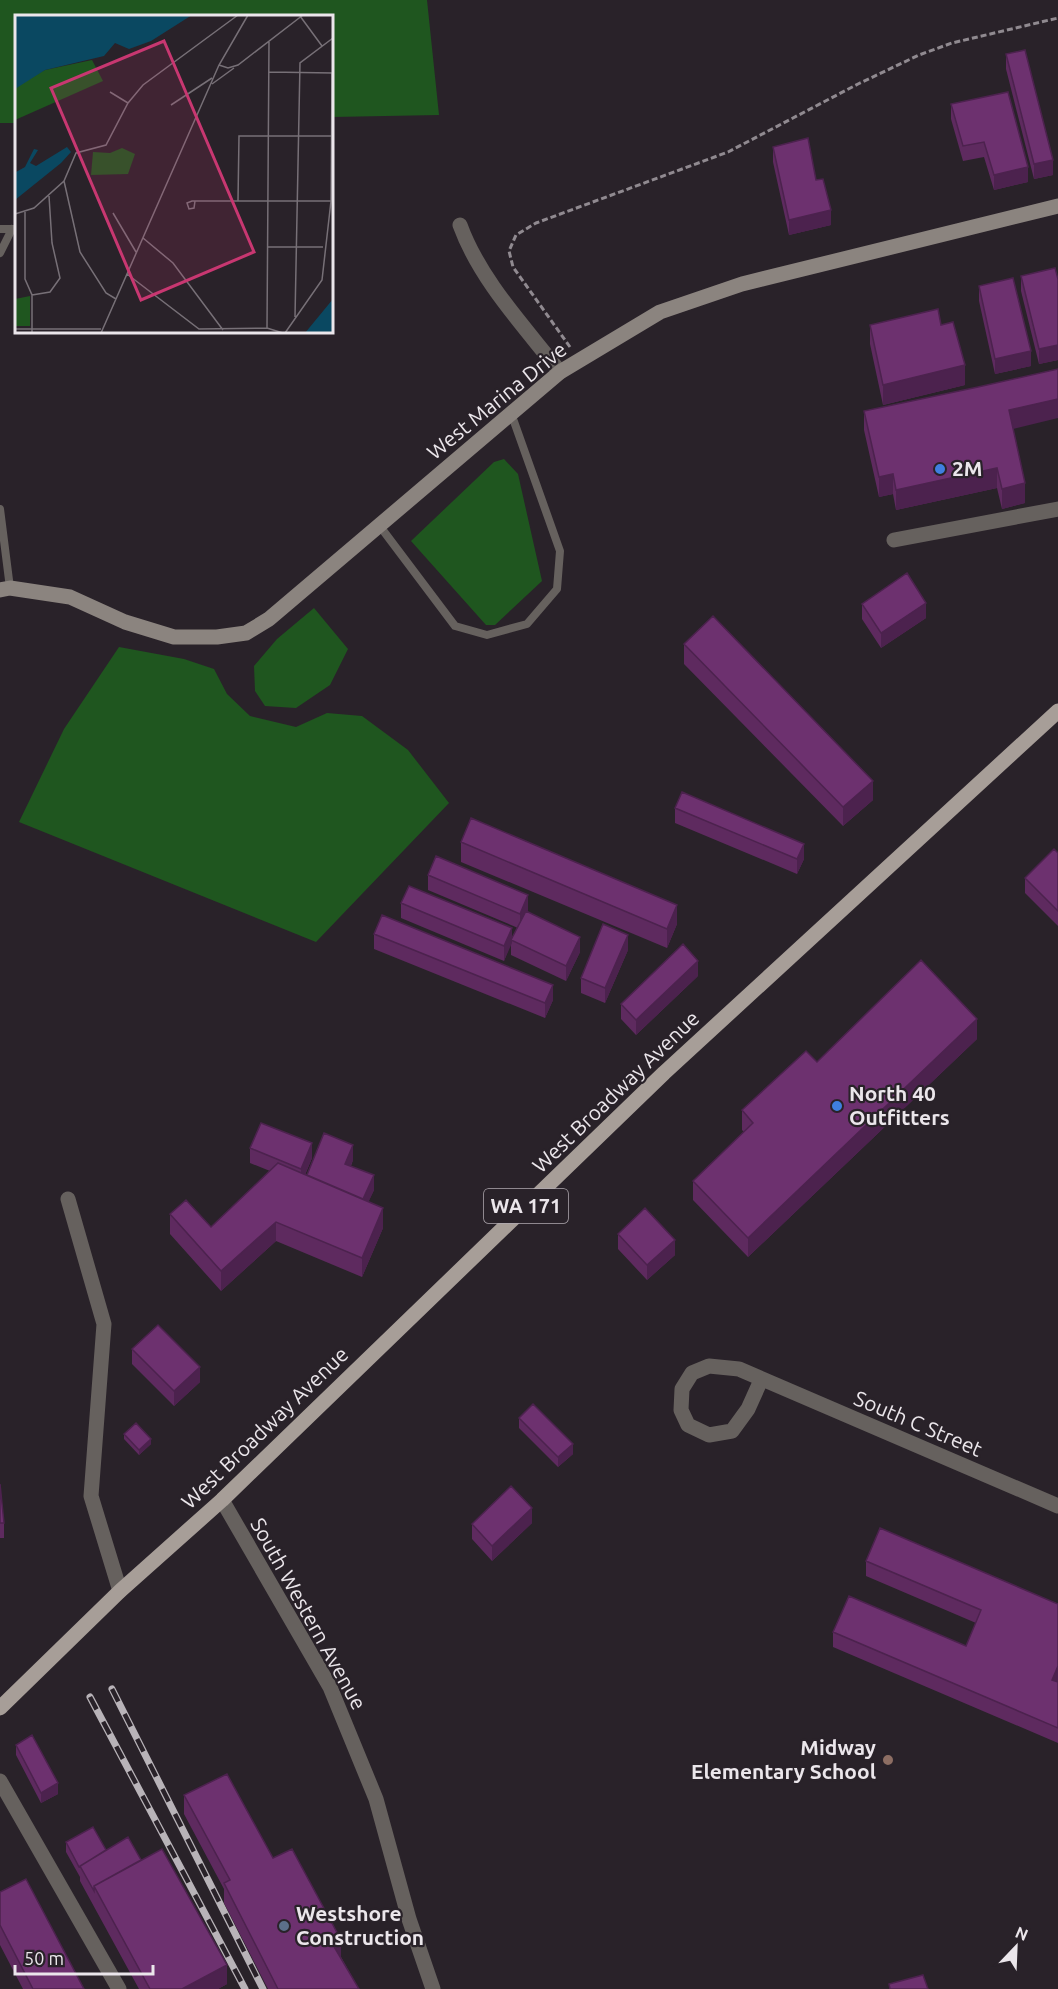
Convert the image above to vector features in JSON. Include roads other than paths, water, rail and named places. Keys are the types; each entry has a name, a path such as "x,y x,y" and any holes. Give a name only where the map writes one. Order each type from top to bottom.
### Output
{"main road":[{"name":"West Broadway Avenue","path":"0,1708 120,1591 222,1500 664,1073 1058,711"}],"street":[{"name":"West Marina Drive","path":"5,589 70,597 125,621 174,637 217,637 246,633 269,619 560,372 660,312 741,284 1058,206"},
{"path":"460,225 466,243 497,292 560,372"},
{"path":"894,540 1058,509"},
{"path":"68,1199 104,1324 91,1496 120,1591"},
{"name":"South C Street","path":"761,1380 748,1409 732,1431 709,1434 688,1425 681,1410 682,1389 692,1373 709,1366 739,1369 1058,1506"},
{"name":"South Western Avenue","path":"222,1500 330,1687 376,1799 409,1919 433,1989"},
{"path":"0,1781 119,1989"}],"lane":[{"path":"0,229 14,229"},
{"path":"0,253 14,229"},
{"path":"379,525 455,626 487,635 527,624 557,589 560,551 511,412"},
{"path":"0,509 5,589"}],"railway":[{"path":"112,1689 263,1989"},
{"path":"90,1697 245,1989"}],"place":[{"name":"2M","path":"940,469"},
{"name":"North 40 Outfitters","path":"837,1106"},
{"name":"Midway Elementary School","path":"888,1760"},
{"name":"Westshore Construction","path":"284,1926"}]}
